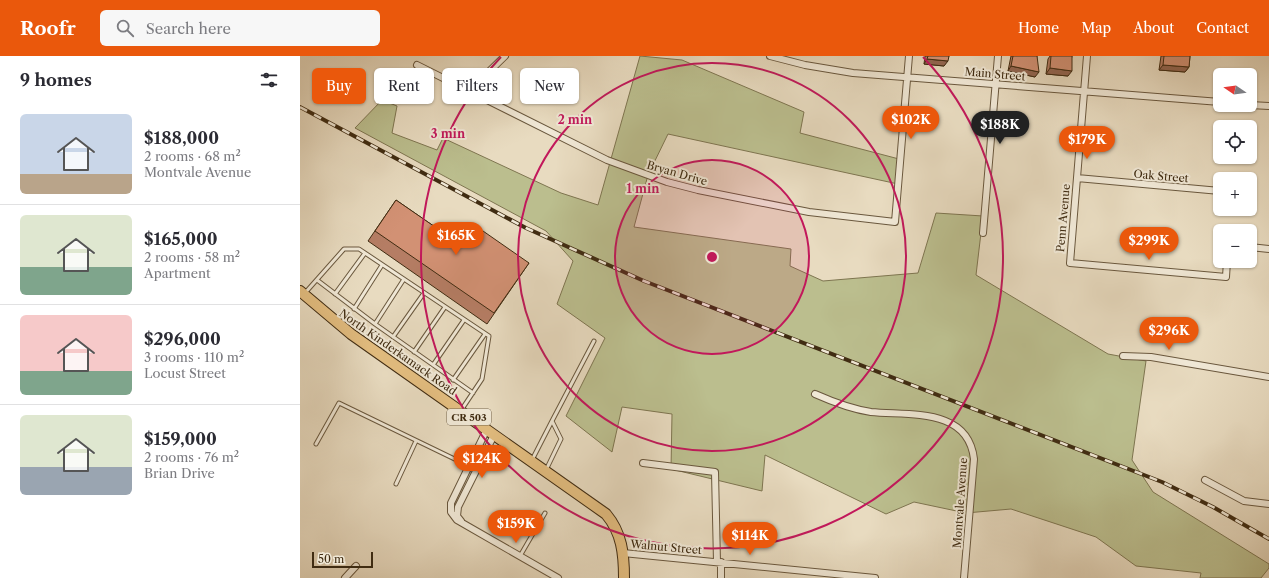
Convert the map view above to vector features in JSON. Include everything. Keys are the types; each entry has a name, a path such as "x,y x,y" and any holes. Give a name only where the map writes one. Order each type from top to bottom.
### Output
{"main road":[{"name":"North Kinderkamack Road","path":"302,293 351,334 606,514 617,531 623,553 624,578"}],"street":[{"path":"493,68 505,56"},
{"name":"Main Street","path":"770,56 829,70 1213,101"},
{"path":"908,77 909,56"},
{"path":"983,233 998,56"},
{"name":"Penn Avenue","path":"1087,56 1070,263 1226,277 1227,268"},
{"name":"Bryan Drive","path":"417,65 442,77"},
{"name":"Bryan Drive","path":"497,104 607,160 667,182 698,190 797,210 895,222 908,77"},
{"path":"1257,105 1269,106"},
{"name":"Oak Street","path":"1077,178 1213,190"},
{"path":"1257,248 1269,249"},
{"path":"1123,356 1151,357 1269,377"},
{"name":"Montvale Avenue","path":"815,394 850,408 870,412 943,419 955,425 962,432 970,445 974,459 964,578"},
{"path":"490,432 469,466 450,507 453,516 465,525 558,578"},
{"path":"465,525 458,516 458,507 490,432"},
{"path":"642,463 715,472 721,578"},
{"path":"1205,480 1244,501 1269,504"},
{"name":"Walnut Street","path":"623,553 875,578"},
{"path":"345,578 356,566"}],"lane":[{"path":"302,293 317,280 344,249 359,249 489,336 482,379 460,411"},
{"path":"335,294 365,253"},
{"path":"354,309 382,265"},
{"path":"375,324 404,279"},
{"path":"317,280 354,309 473,393"},
{"path":"394,337 424,293"},
{"path":"414,352 445,307"},
{"path":"433,365 464,320"},
{"path":"454,380 485,334"},
{"path":"531,461 594,341"},
{"path":"316,444 340,403 469,466"},
{"path":"546,471 562,439 552,421"},
{"path":"396,484 416,441"},
{"path":"520,556 545,513"}],"green space":[{"path":"640,56 682,60 804,112 800,133 899,159 898,184 668,134 648,175 634,227 791,249 790,266 823,281 918,273 936,213 983,216 976,275 1108,354 1146,361 1132,460 1153,492 1269,564 1269,568 1261,578 1200,578 1201,573 1136,566 1096,537 1011,509 966,513 914,502 886,514 765,455 762,491 671,469 672,414 622,407 612,452 566,416 605,338 557,304 573,261 546,231 355,128 378,104 392,104 397,106 392,133 437,150 443,138 561,193 598,205"}],"building":[{"path":"928,56 949,56 948,61 927,59"},
{"path":"1013,56 1037,56 1039,72 1011,66"},
{"path":"1051,56 1072,56 1072,71 1050,68"},
{"path":"1164,56 1190,56 1189,67 1163,65"},
{"path":"396,200 451,238 457,228 476,241 483,231 529,263 494,313 375,231"}],"railway":[{"path":"300,107 526,228 644,281 1162,482 1213,507 1269,539"}]}
